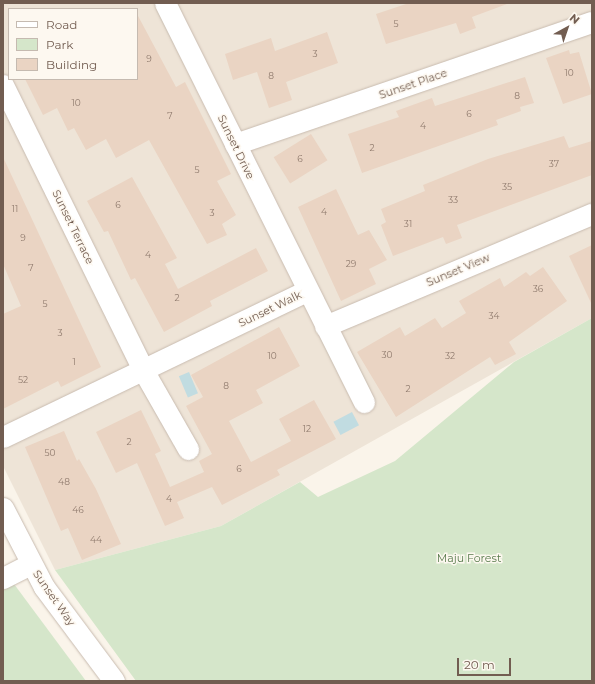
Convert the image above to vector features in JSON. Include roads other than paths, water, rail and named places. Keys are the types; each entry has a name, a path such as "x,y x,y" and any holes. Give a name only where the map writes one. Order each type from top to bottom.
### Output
{"street":[{"name":"Sunset Drive","path":"165,3 307,291"},
{"name":"Sunset Place","path":"234,144 592,22"},
{"name":"Sunset Terrace","path":"3,85 143,370"},
{"name":"Sunset View","path":"325,326 592,214"},
{"name":"Sunset Walk","path":"3,437 307,291 364,402"},
{"path":"143,370 188,449"},
{"name":"Sunset Way","path":"3,508 30,564 114,681"},
{"path":"3,578 30,564"}],"water":[{"path":"189,372 198,393 188,397 179,376"},
{"path":"352,412 359,425 341,435 333,422"}],"park label":[{"name":"Maju Forest","path":"469,558"}]}
